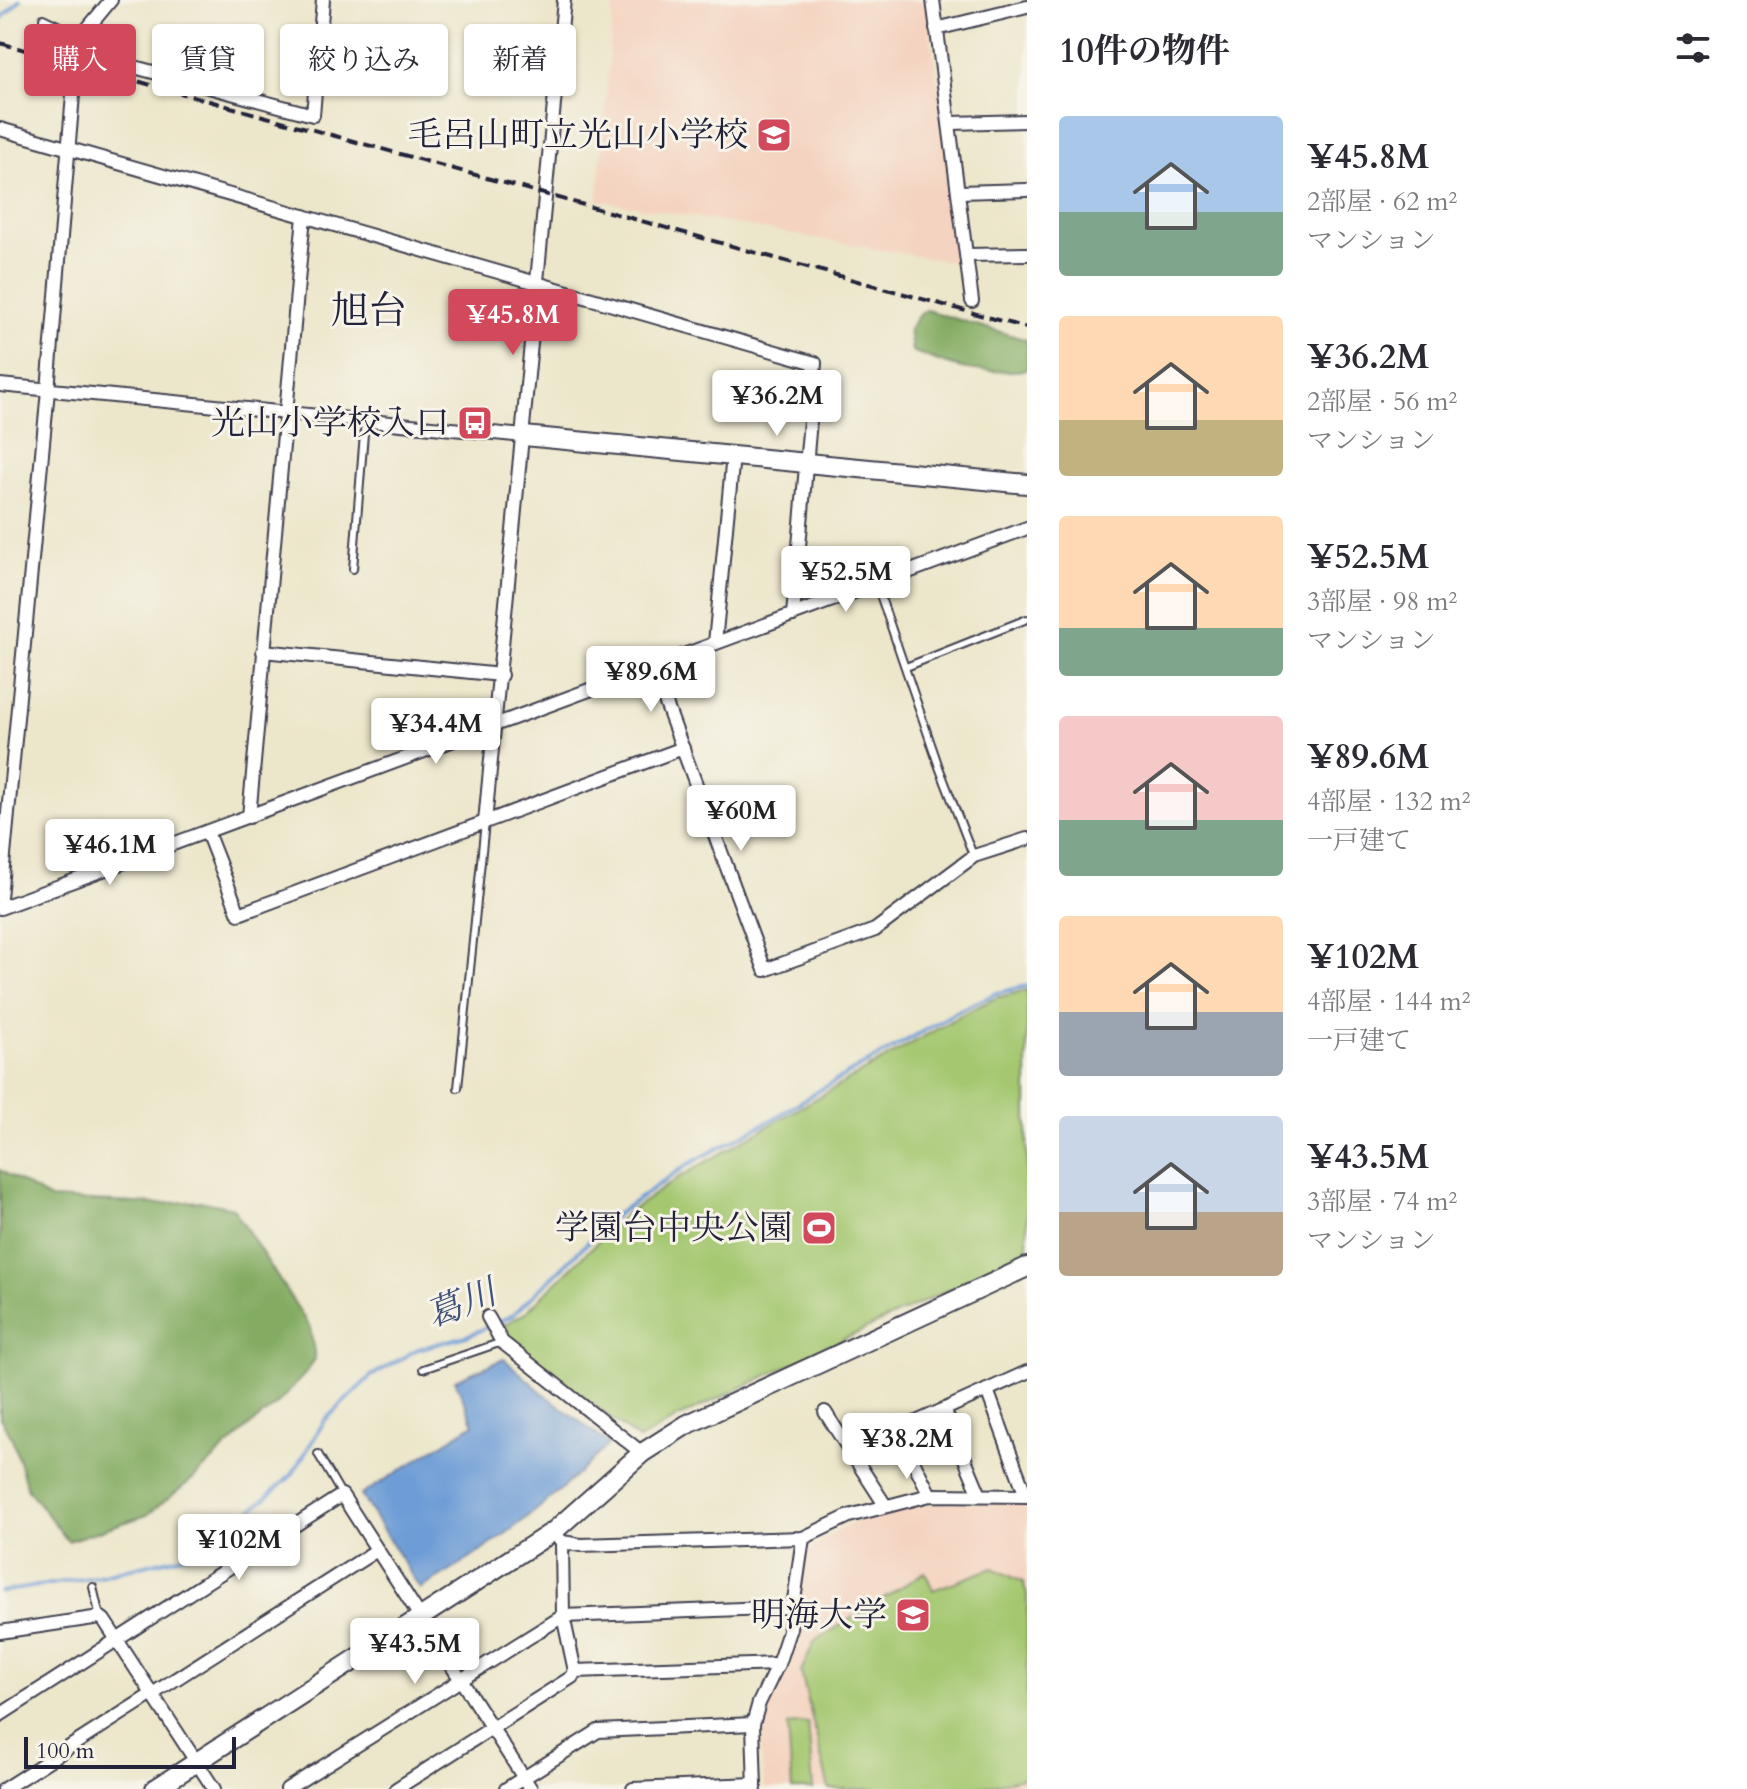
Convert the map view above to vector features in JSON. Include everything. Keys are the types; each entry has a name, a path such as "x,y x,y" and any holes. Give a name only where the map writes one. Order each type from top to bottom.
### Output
{"street":[{"path":"91,24 111,0"},
{"path":"136,67 313,115 323,0"},
{"path":"485,822 564,0"},
{"path":"935,3 972,301"},
{"path":"936,29 1027,7"},
{"path":"0,898 73,96"},
{"path":"951,123 1027,121"},
{"path":"0,129 815,363 793,615"},
{"path":"959,192 1027,190"},
{"path":"249,817 304,216"},
{"path":"967,255 1027,254"},
{"path":"0,385 1027,484"},
{"path":"715,643 733,455"},
{"path":"0,908 1027,528"},
{"path":"263,651 501,675"},
{"path":"652,666 765,970 875,930 974,856 1027,839"},
{"path":"207,832 239,914 683,748"},
{"path":"155,1789 421,1618 558,1536 642,1453 686,1425 1027,1267"},
{"path":"488,1317 502,1342 642,1453"},
{"path":"850,1452 1027,1372"},
{"path":"558,1536 581,1545 803,1538 849,1516 930,1495 1026,1496 987,1390"},
{"path":"944,1409 980,1495"},
{"path":"825,1412 885,1505"},
{"path":"898,1430 930,1495"},
{"path":"0,1715 342,1495 527,1783"},
{"path":"396,1789 572,1677 575,1671 563,1616 558,1536"},
{"path":"633,1789 755,1786 753,1724 790,1628 803,1538"},
{"path":"4,1789 377,1550"},
{"path":"287,1789 563,1616 792,1607"},
{"path":"0,1632 100,1617 118,1639 214,1789"},
{"path":"575,1671 778,1664"},
{"path":"506,1789 527,1783 598,1731 753,1724"}],"lane":[{"path":"43,18 56,24"},
{"path":"353,569 365,420"},
{"path":"876,583 939,767 974,856"},
{"path":"906,667 1027,619"},
{"path":"458,1088 485,822"},
{"path":"423,1369 502,1342"},
{"path":"318,1454 342,1495"},
{"path":"93,1587 100,1617"}],"shaded area":[{"name":"毛呂山町立光山小学校","path":"614,0 926,0 963,264 598,200"},
{"name":"明海大学","path":"942,1502 1027,1504 1027,1788 765,1789 761,1749 773,1695 792,1651 808,1554 824,1539 851,1523 907,1507"}],"green space":[{"path":"926,310 1027,340 1027,370 968,369 912,351 909,329"},
{"name":"学園台中央公園","path":"1027,990 1027,1253 679,1417 639,1440 497,1329 525,1313 627,1213 678,1178 963,1014 996,998"},
{"path":"0,1170 50,1199 157,1204 200,1201 233,1208 310,1327 315,1359 305,1374 277,1404 194,1478 147,1515 68,1541 27,1488 12,1438 0,1418"},
{"name":"明海大学","path":"993,1568 1023,1582 1027,1595 1027,1777 974,1789 829,1789 801,1672 814,1642 925,1572 933,1590"},
{"path":"808,1723 813,1789 792,1789 788,1725"}],"water":[{"path":"504,1359 609,1444 520,1523 420,1589 361,1495 474,1424 455,1380"}],"waterway":[{"path":"0,20 20,0"},
{"name":"葛川","path":"0,1592 95,1577 204,1551 292,1475 325,1420 371,1376 418,1349 470,1335 513,1315 617,1214 687,1165 775,1118 960,1010 997,993 1027,986"}],"railway":[{"path":"0,43 1027,328"}],"place":[{"name":"毛呂山町立光山小学校","path":"774,135"},
{"name":"光山小学校入口","path":"475,423"},
{"name":"学園台中央公園","path":"819,1228"},
{"name":"明海大学","path":"913,1615"}],"district":[{"name":"旭台","path":"369,311"}]}
